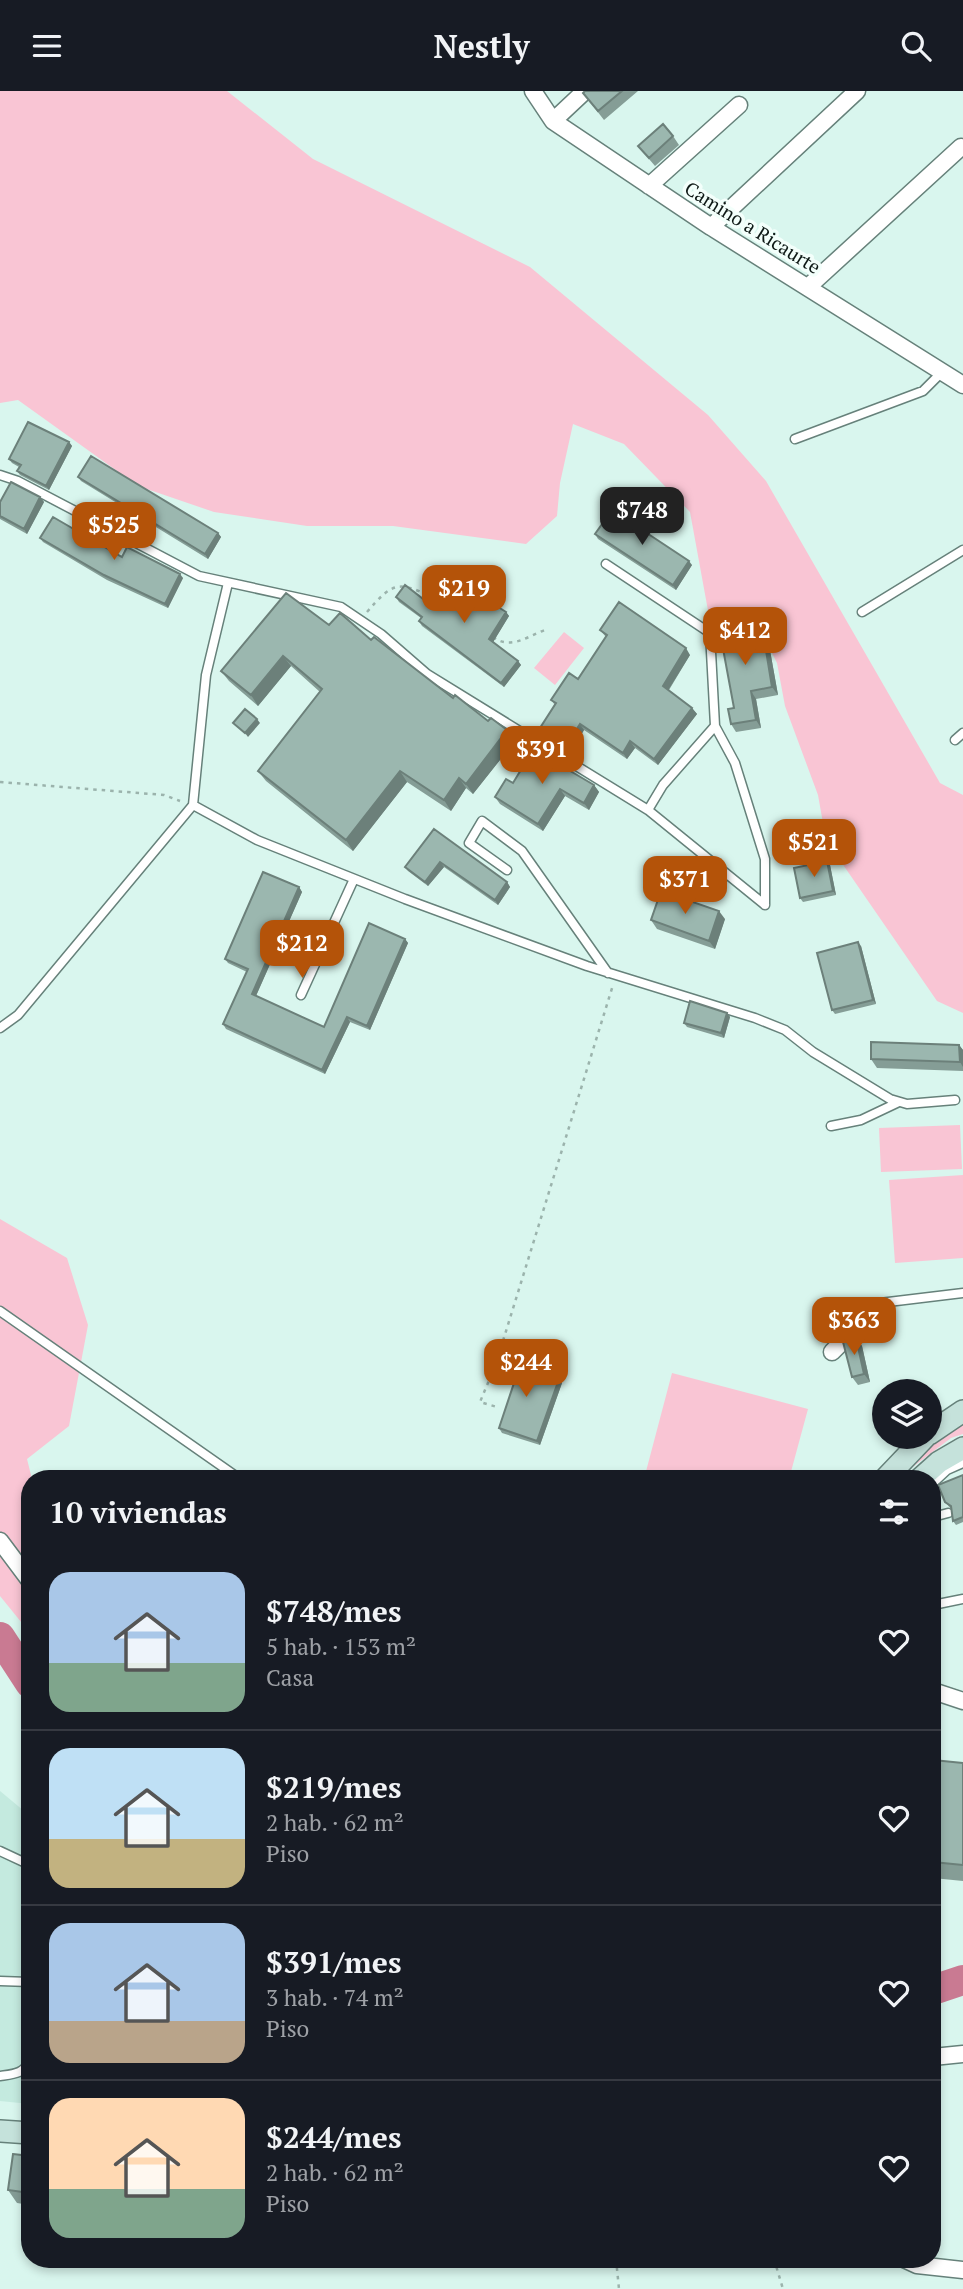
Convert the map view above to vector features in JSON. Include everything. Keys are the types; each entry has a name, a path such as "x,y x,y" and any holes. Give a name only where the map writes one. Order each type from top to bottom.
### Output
{"main road":[{"path":"942,1426 963,1412"},
{"path":"930,1470 963,1448"},
{"path":"894,1470 914,1449"},
{"path":"0,2131 21,2132"}],"street":[{"name":"Camino a Ricaurte","path":"533,91 553,121 710,227 963,385"},
{"path":"553,121 585,91"},
{"path":"710,227 857,91"},
{"path":"649,186 738,106"},
{"path":"808,287 961,147"},
{"path":"832,1352 850,1334 857,1313"},
{"path":"0,1541 21,1569"},
{"path":"941,1694 963,1702"},
{"path":"941,2056 963,2054"},
{"path":"941,2268 963,2270"}],"lane":[{"path":"796,439 923,391 942,372"},
{"path":"0,475 19,481 199,576 341,607 427,674 648,810 765,905 765,859 735,763 715,726 710,633 606,564"},
{"path":"862,612 963,550"},
{"path":"0,1028 18,1015 193,805 206,675 228,583"},
{"path":"648,810 663,785 715,726"},
{"path":"955,740 963,733"},
{"path":"193,805 257,840 354,879 612,974 755,1018 785,1030 813,1052 899,1102"},
{"path":"507,870 468,843 482,821 522,851 612,974"},
{"path":"301,995 354,879"},
{"path":"831,1126 861,1120 899,1102 955,1100"},
{"path":"857,1313 963,1293"},
{"path":"0,1311 227,1470"},
{"path":"941,1476 947,1470 963,1464"},
{"path":"941,1515 948,1513"},
{"path":"941,1603 963,1599"},
{"path":"0,1851 21,1861"},
{"path":"0,1981 21,1982"},
{"path":"0,2076 21,2072"}],"path":[{"path":"361,621 381,597 399,585 412,586 435,599"},
{"path":"491,636 501,643 512,644 545,630"},
{"path":"0,782 164,795 193,805"},
{"path":"497,1407 481,1402 499,1356 612,974"},
{"path":"617,2268 619,2289"},
{"path":"777,2268 783,2289"}],"shaded area":[{"path":"0,91 227,91 313,159 530,267 708,415 766,481 940,783 963,795 963,1013 937,1001 826,840 818,795 785,706 777,663 760,629 709,616 690,512 624,444 573,424 560,483 557,516 526,544 393,526 307,526 214,512 138,486 18,400 0,403"},
{"path":"564,632 584,648 555,685 534,668"},
{"path":"960,1125 962,1169 881,1172 879,1128"},
{"path":"963,1175 963,1258 895,1263 889,1180"},
{"path":"0,1219 67,1258 88,1325 69,1426 27,1459 30,1470 21,1470 21,1622 0,1596"},
{"path":"672,1373 808,1409 791,1470 646,1470"},
{"path":"963,1422 963,1434 942,1445 942,1437"},
{"path":"925,1449 936,1449 910,1469 910,1460"},
{"path":"0,1791 21,1808 21,2103 0,2101"}],"building":[{"path":"622,91 598,111 583,93"},
{"path":"663,124 673,136 649,158 638,146"},
{"path":"28,422 69,442 46,486 17,471 21,465 9,459"},
{"path":"91,456 218,533 205,554 78,477"},
{"path":"11,482 40,497 24,529 0,516 0,502"},
{"path":"612,510 689,561 673,585 595,534"},
{"path":"53,517 122,557 127,547 180,574 165,604 104,575 40,538"},
{"path":"444,577 474,597 476,593 506,612 489,639 518,661 501,683 419,621 422,617 396,597 405,585 427,602"},
{"path":"286,593 329,625 340,613 371,640 374,637 453,698 455,695 488,721 491,718 507,730 466,784 459,778 444,800 400,771 346,840 258,771 322,689 283,656 251,695 221,671"},
{"path":"619,602 686,648 663,686 692,708 654,759 630,741 623,753 580,724 565,748 543,734 545,731 540,728 556,703 551,700 569,673 578,679 607,635 600,630"},
{"path":"761,620 772,687 751,691 756,720 731,724 728,709 734,708 719,627"},
{"path":"245,709 257,719 245,733 233,723"},
{"path":"536,745 558,758 555,762 594,785 584,803 560,789 538,824 495,797 506,779 513,783"},
{"path":"434,829 507,882 495,900 440,862 425,882 405,867"},
{"path":"827,861 833,891 800,898 794,868"},
{"path":"263,872 299,887 252,994 324,1027 369,923 405,939 367,1026 347,1017 322,1070 223,1024 248,969 225,959"},
{"path":"661,891 719,911 709,941 651,920"},
{"path":"858,942 873,1000 832,1010 817,953"},
{"path":"690,1001 727,1013 721,1033 684,1023"},
{"path":"871,1042 959,1045 960,1062 871,1059"},
{"path":"856,1338 864,1374 852,1377 843,1342"},
{"path":"499,1354 518,1365 559,1379 537,1441 499,1428 516,1377 493,1367"},
{"path":"963,1475 963,1517 953,1521 951,1506 945,1502 941,1484"},
{"path":"941,1761 963,1763 963,1865 941,1863"},
{"path":"13,2154 21,2155 21,2192 8,2190"}],"waterway":[{"path":"0,1637 21,1669"},
{"path":"941,1987 963,1980"}]}
